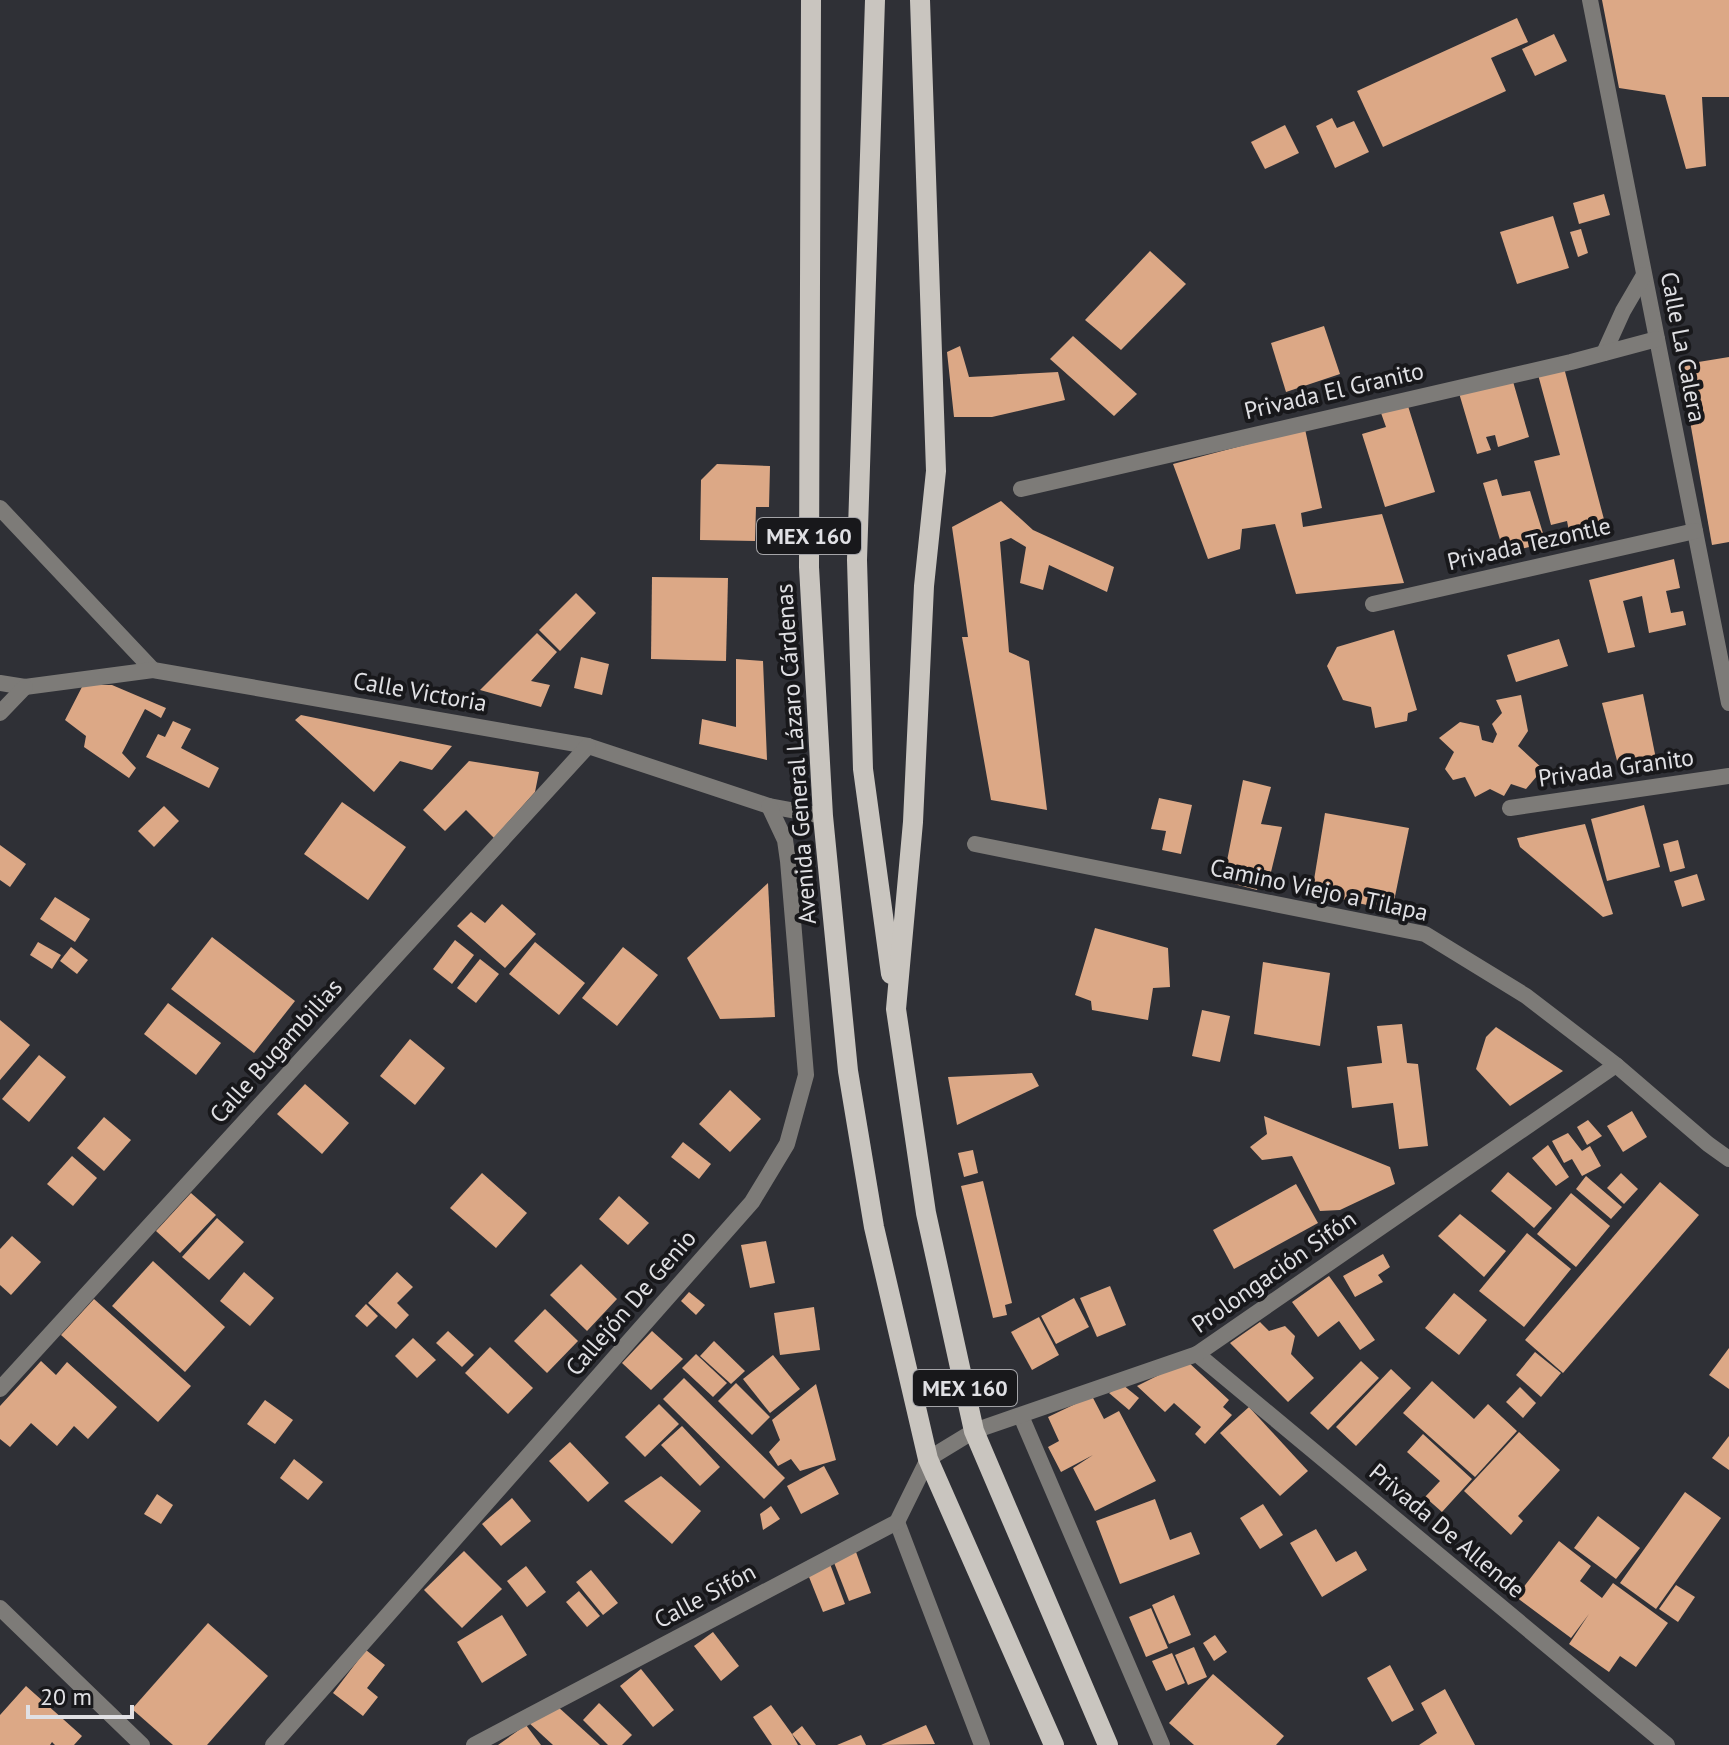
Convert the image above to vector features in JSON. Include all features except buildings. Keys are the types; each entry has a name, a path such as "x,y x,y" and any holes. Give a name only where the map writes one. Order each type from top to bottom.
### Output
{"main road":[{"name":"Avenida General Lázaro Cárdenas","path":"811,0 809,567 823,816 848,1071 874,1227 928,1459"},
{"name":"MEX 160","path":"875,0 857,560 863,769 926,1213 974,1431 1108,1745"},
{"path":"896,1009 913,822 924,586 936,471 920,0"},
{"name":"MEX 160","path":"928,1459 1054,1745"}],"street":[{"name":"Calle La Calera","path":"1590,0 1729,703"},
{"path":"1604,353 1644,275"},
{"name":"Privada El Granito","path":"1021,489 1657,339"},
{"path":"0,508 153,670"},
{"name":"Privada Tezontle","path":"1373,604 1695,531"},
{"name":"Calle Victoria","path":"0,683 25,687 153,670 588,746 769,806 823,816"},
{"path":"0,713 25,687"},
{"name":"Calle Bugambilias","path":"0,1389 588,746"},
{"name":"Privada Granito","path":"1510,808 1729,776"},
{"name":"Callejón De Genio","path":"273,1745 752,1202 787,1144 806,1075 788,861 785,840 769,806"},
{"name":"Camino Viejo a Tilapa","path":"975,844 1425,934 1526,996 1616,1065 1729,1159"},
{"name":"Prolongación Sifón","path":"928,1459 974,1431 1197,1354 1616,1065"},
{"name":"Privada De Allende","path":"1197,1354 1667,1745"},
{"path":"1021,1416 1162,1745"},
{"path":"928,1459 897,1522 982,1745"},
{"name":"Calle Sifón","path":"474,1745 897,1522"},
{"path":"0,1608 142,1745"}]}
